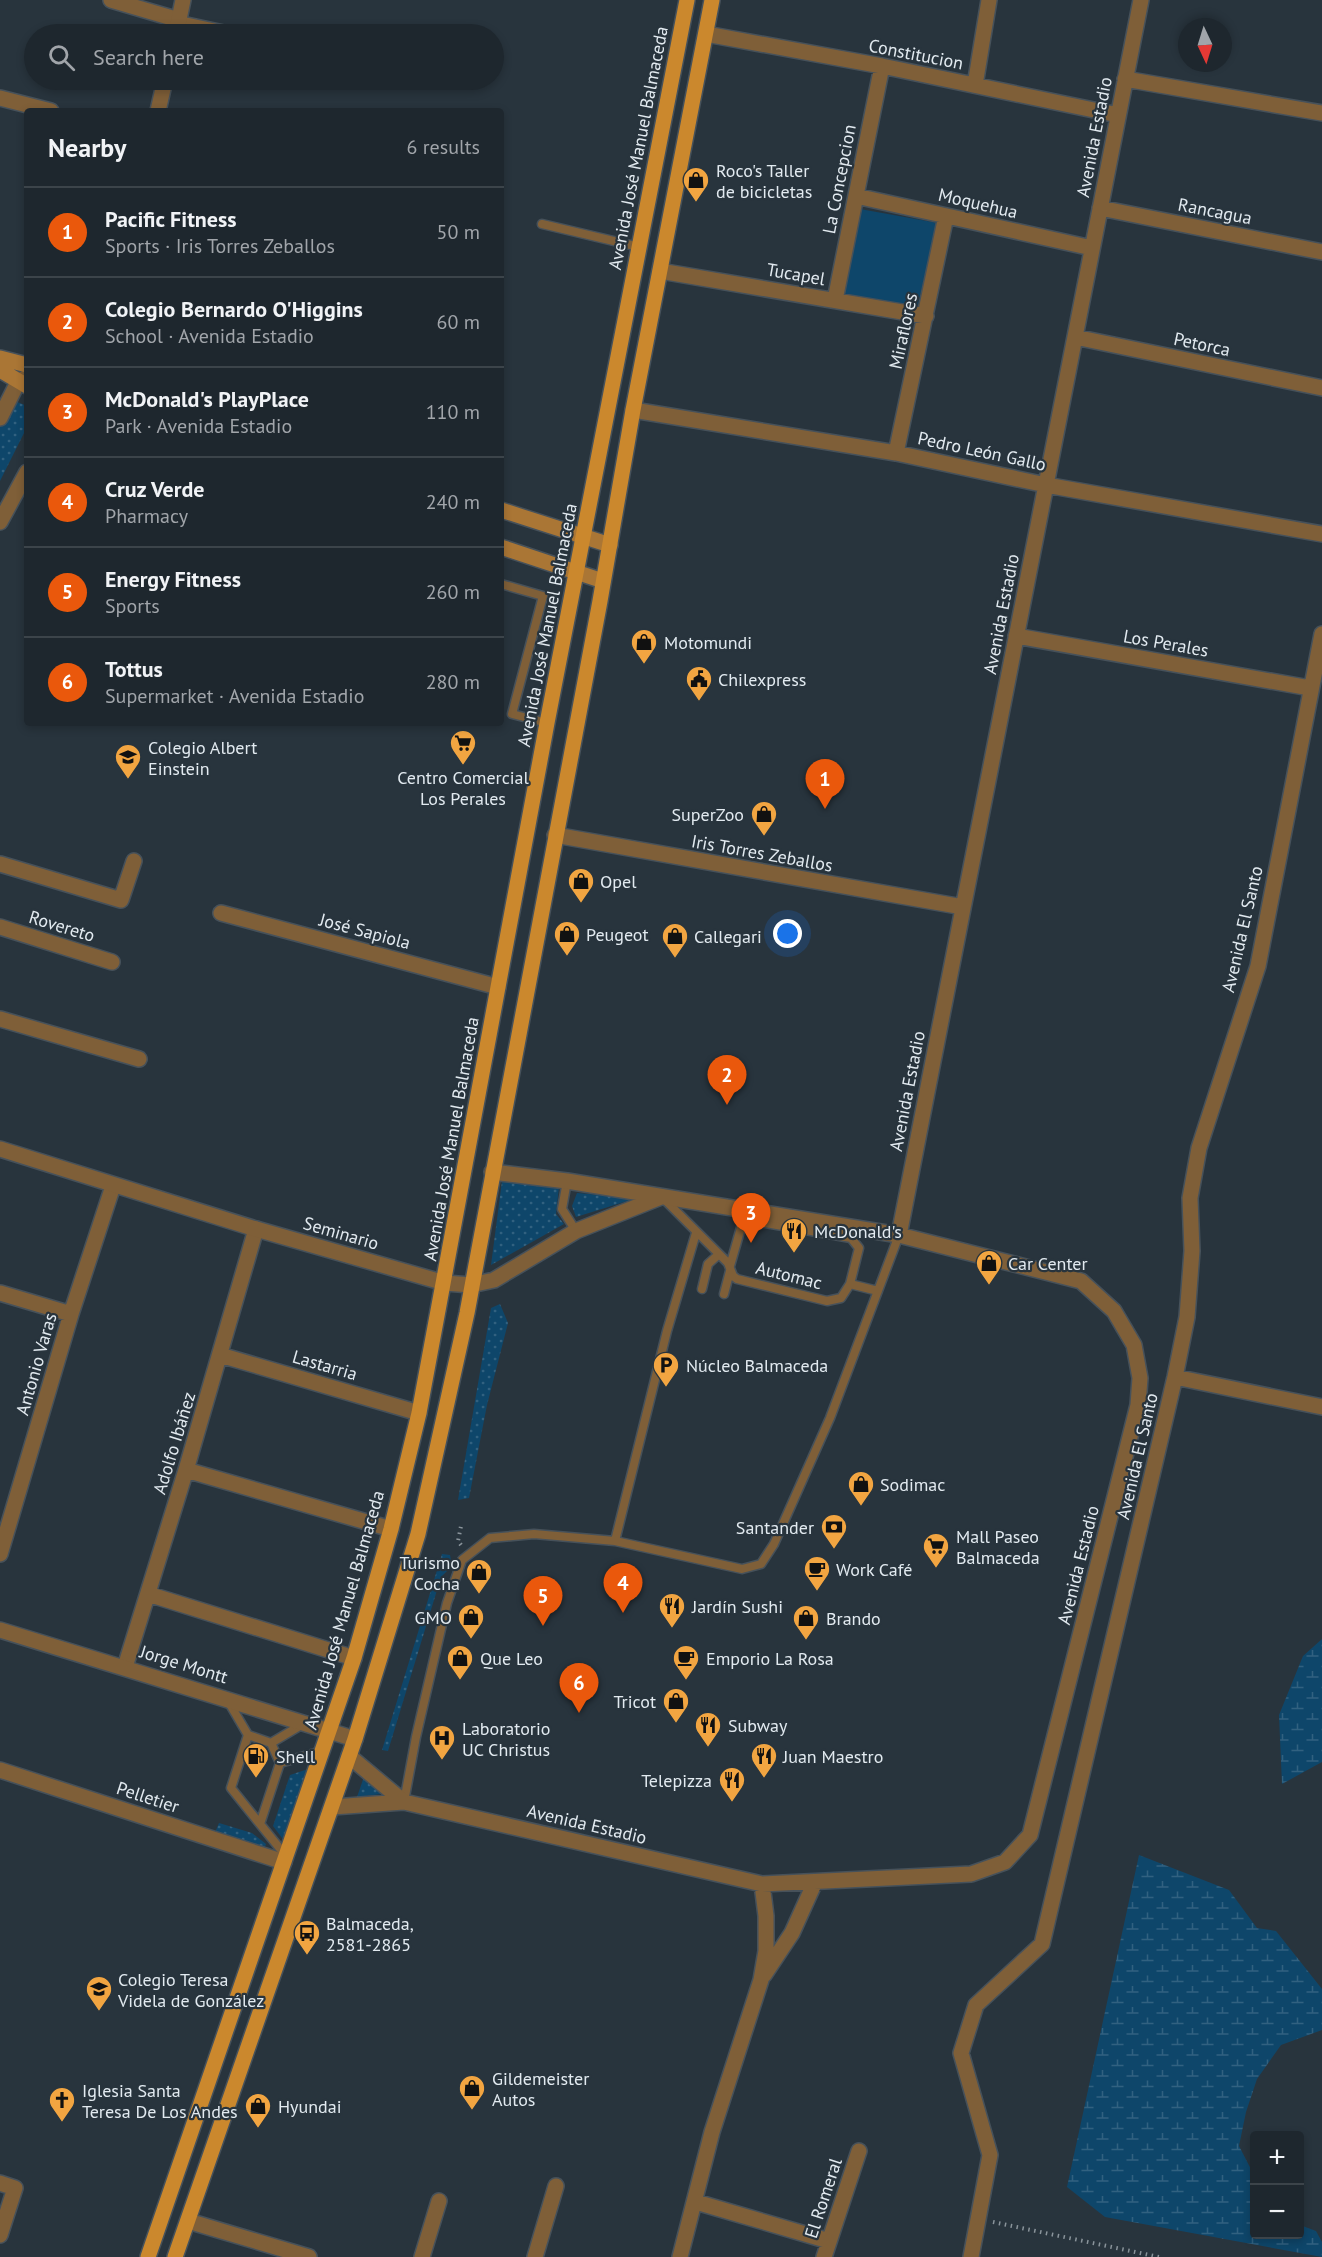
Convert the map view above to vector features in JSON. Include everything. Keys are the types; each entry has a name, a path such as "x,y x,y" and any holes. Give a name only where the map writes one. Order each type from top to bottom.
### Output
{"main road":[{"name":"Avenida José Manuel Balmaceda","path":"148,2257 354,1658 391,1529 419,1413 547,723 578,573 687,0"},
{"path":"175,2257 355,1739 418,1534 471,1285 610,545 633,410 712,0"},
{"path":"0,358 24,364"},
{"path":"0,370 24,382"},
{"path":"504,511 610,545"},
{"path":"504,549 603,581"}],"street":[{"path":"111,0 170,24"},
{"path":"178,24 183,0"},
{"path":"975,85 989,0"},
{"name":"Avenida Estadio","path":"899,1235 1141,0"},
{"name":"Constitucion","path":"706,34 882,66 1118,115"},
{"name":"La Concepcion","path":"835,300 882,66"},
{"path":"1125,79 1322,113"},
{"path":"159,108 163,90"},
{"path":"0,98 39,108"},
{"name":"Moquehua","path":"856,196 1092,248"},
{"name":"Rancagua","path":"1100,208 1322,252"},
{"name":"Miraflores","path":"896,453 946,216"},
{"name":"Tucapel","path":"660,271 926,316"},
{"name":"Petorca","path":"1075,337 1322,388"},
{"path":"0,418 24,382"},
{"name":"Pedro León Gallo","path":"633,410 896,453 1046,485 1322,534"},
{"path":"0,522 24,478"},
{"name":"Avenida El Santo","path":"971,2257 990,2155 961,2053 976,2005 1042,1944 1176,1377 1187,1317 1192,1251 1190,1198 1199,1148 1258,966 1322,634"},
{"name":"Los Perales","path":"1016,636 1310,688"},
{"name":"Iris Torres Zeballos","path":"555,835 963,908"},
{"path":"0,864 121,900 134,861"},
{"name":"José Sapiola","path":"221,913 498,987"},
{"name":"Rovereto","path":"0,927 112,962"},
{"path":"0,1019 139,1059"},
{"name":"Seminario","path":"0,1149 256,1229 445,1282 471,1285 494,1280 576,1231 662,1197"},
{"name":"Avenida Estadio","path":"332,1807 404,1802 762,1884 970,1874 1005,1862 1030,1835 1138,1405 1140,1378 1134,1345 1114,1311 1081,1281 899,1235 492,1172"},
{"name":"Antonio Varas","path":"0,1554 71,1314 113,1186"},
{"name":"Adolfo Ibáñez","path":"125,1667 186,1470 256,1229"},
{"path":"0,1293 71,1314"},
{"name":"Lastarria","path":"220,1355 419,1413"},
{"path":"1176,1377 1322,1407"},
{"path":"186,1470 391,1529"},
{"path":"148,1594 354,1658"},
{"name":"Jorge Montt","path":"0,1630 355,1739"},
{"name":"Avenida Estadio","path":"349,1756 404,1802"},
{"name":"Pelletier","path":"0,1770 285,1860"},
{"path":"761,1980 792,1933 815,1882"},
{"path":"680,2257 696,2202 712,2132 761,1980 766,1940 762,1884"},
{"name":"El Romeral","path":"824,2257 859,2151"},
{"path":"0,2183 15,2188 0,2235"},
{"path":"535,2257 556,2186"},
{"path":"422,2257 439,2201"},
{"path":"696,2202 829,2241"},
{"path":"188,2221 309,2257"}],"lane":[{"path":"542,224 639,247"},
{"path":"504,585 543,596 512,714 547,723"},
{"path":"567,1182 562,1209 576,1231"},
{"name":"Automac","path":"662,1197 718,1255 737,1279 827,1301 841,1298 850,1284 859,1248 851,1238 757,1220 742,1224 730,1269"},
{"path":"615,1541 680,1284 696,1233"},
{"path":"404,1802 416,1737 447,1603 462,1560 490,1538 534,1534 615,1541 742,1569 761,1564 774,1544 817,1449 899,1235"},
{"path":"702,1289 708,1264 718,1255"},
{"path":"724,1294 730,1269"},
{"path":"850,1284 878,1291"},
{"path":"226,1698 248,1735 271,1743 280,1763 260,1824"},
{"path":"271,1743 306,1723"},
{"path":"248,1735 231,1788 285,1860"},
{"path":"280,1763 323,1751"}],"path":[{"path":"978,2219 1159,2257"}],"green space":[{"path":"860,209 938,223 916,312 843,293"},
{"path":"8,398 24,405 24,433 0,481 0,415"},
{"path":"502,1181 559,1187 556,1214 564,1224 491,1265"},
{"path":"577,1193 637,1198 576,1217 572,1206"},
{"path":"500,1304 508,1323 487,1405 469,1498 458,1500 491,1308"},
{"path":"442,1554 450,1555 452,1566 441,1577 388,1751 382,1750"},
{"path":"1322,1639 1322,1762 1282,1784 1279,1715 1303,1656"},
{"path":"311,1768 285,1842 273,1826 290,1775"},
{"path":"366,1771 390,1793 357,1797"},
{"path":"219,1823 252,1833 266,1844 263,1853 214,1835"},
{"path":"1139,1855 1229,1890 1257,1928 1276,1931 1322,1989 1322,2030 1281,2045 1257,2079 1246,2112 1239,2146 1250,2167 1250,2239 1304,2239 1304,2226 1316,2231 1322,2242 1322,2257 1105,2217 1067,2187"}],"place":[{"name":"Roco's Taller de bicicletas","path":"696,203"},
{"name":"Motomundi","path":"644,665"},
{"name":"Chilexpress","path":"699,702"},
{"name":"Centro Comercial Los Perales","path":"463,766"},
{"name":"Colegio Albert Einstein","path":"128,780"},
{"name":"Pacific Fitness","path":"825,809"},
{"name":"SuperZoo","path":"764,837"},
{"name":"Opel","path":"581,904"},
{"name":"Peugeot","path":"567,957"},
{"name":"Callegari","path":"675,959"},
{"name":"Colegio Bernardo O'Higgins","path":"727,1105"},
{"name":"McDonald's PlayPlace","path":"751,1243"},
{"name":"McDonald's","path":"794,1254"},
{"name":"Car Center","path":"989,1286"},
{"name":"Núcleo Balmaceda","path":"666,1388"},
{"name":"Sodimac","path":"861,1507"},
{"name":"Santander","path":"834,1550"},
{"name":"Mall Paseo Balmaceda","path":"936,1569"},
{"name":"Work Café","path":"817,1592"},
{"name":"Turismo Cocha","path":"479,1595"},
{"name":"Cruz Verde","path":"623,1613"},
{"name":"Energy Fitness","path":"543,1626"},
{"name":"Jardín Sushi","path":"672,1629"},
{"name":"GMO","path":"471,1640"},
{"name":"Brando","path":"806,1641"},
{"name":"Que Leo","path":"460,1681"},
{"name":"Emporio La Rosa","path":"686,1681"},
{"name":"Tottus","path":"579,1713"},
{"name":"Tricot","path":"676,1724"},
{"name":"Subway","path":"708,1748"},
{"name":"Laboratorio UC Christus","path":"442,1761"},
{"name":"Shell","path":"256,1779"},
{"name":"Juan Maestro","path":"764,1779"},
{"name":"Telepizza","path":"732,1803"},
{"name":"Balmaceda, 2581-2865","path":"307,1956"},
{"name":"Colegio Teresa Videla de González","path":"99,2012"},
{"name":"Gildemeister Autos","path":"472,2111"},
{"name":"Iglesia Santa Teresa De Los Andes","path":"62,2123"},
{"name":"Hyundai","path":"258,2129"}]}
